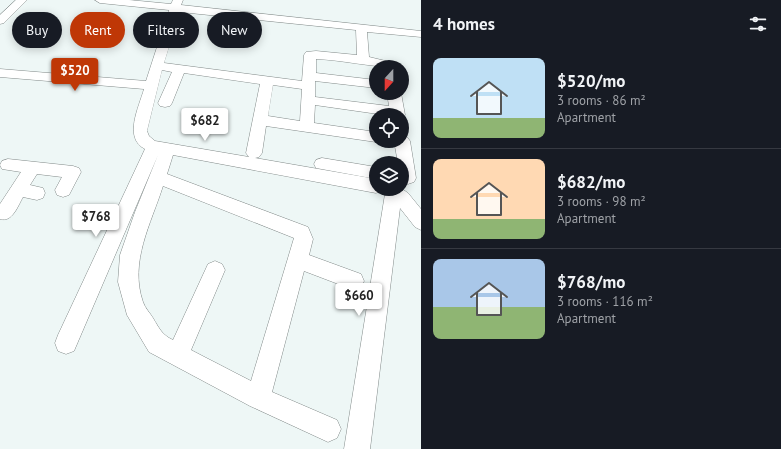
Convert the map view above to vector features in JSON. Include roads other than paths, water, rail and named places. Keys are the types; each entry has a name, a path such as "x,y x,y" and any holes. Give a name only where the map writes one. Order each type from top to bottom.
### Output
{"street":[{"path":"0,10 10,0"},
{"path":"0,21 22,0"},
{"path":"104,0 177,4 421,34"},
{"path":"177,4 151,86 140,131 143,140 369,182"},
{"path":"361,27 363,60"},
{"path":"307,127 310,55 369,61"},
{"path":"157,66 268,80 369,84"},
{"path":"165,103 179,69"},
{"path":"0,73 151,86"},
{"path":"254,153 268,80"},
{"path":"308,100 369,110"},
{"path":"260,120 369,136"},
{"path":"160,144 254,153 369,172"},
{"path":"160,144 158,177 144,212 130,255 128,282 134,308 157,344 258,398 328,430"},
{"path":"66,342 160,144"},
{"path":"8,165 72,172 62,190"},
{"path":"7,214 33,167"},
{"path":"158,177 248,210 253,214 302,232 304,239 258,398"},
{"path":"19,190 37,193"},
{"path":"357,449 389,196"},
{"path":"399,196 421,222"},
{"path":"298,260 354,281"},
{"path":"178,355 215,270"}]}
